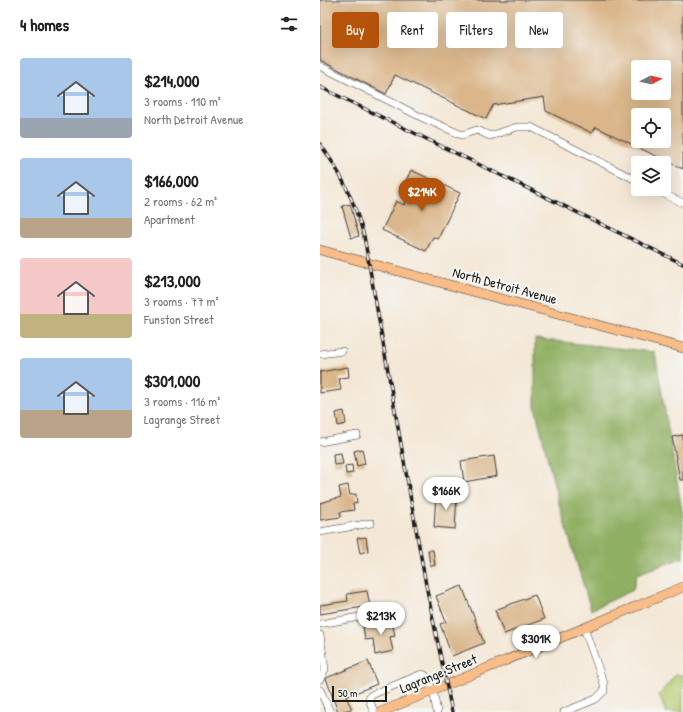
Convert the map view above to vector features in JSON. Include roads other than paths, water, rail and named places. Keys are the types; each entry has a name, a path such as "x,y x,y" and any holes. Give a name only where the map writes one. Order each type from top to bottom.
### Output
{"main road":[{"name":"North Detroit Avenue","path":"320,250 683,348"},
{"name":"Lagrange Street","path":"382,712 683,587"}],"street":[{"path":"320,66 421,117 462,135 478,130 490,136 517,127 531,127 631,177"},
{"path":"668,196 683,203"},
{"path":"320,354 342,351"},
{"path":"320,442 357,435"},
{"path":"320,532 371,523"},
{"path":"320,624 382,613"},
{"path":"564,712 596,699 604,692 604,684 584,628"},
{"path":"320,635 325,669 320,679"},
{"path":"374,712 369,699 371,695 422,674 425,675 433,690 437,712"},
{"path":"404,681 410,700"},
{"path":"320,690 330,712"}],"railway":[{"path":"320,87 683,264"},
{"path":"320,144 341,177 356,212 364,236 426,585 452,712"}]}
